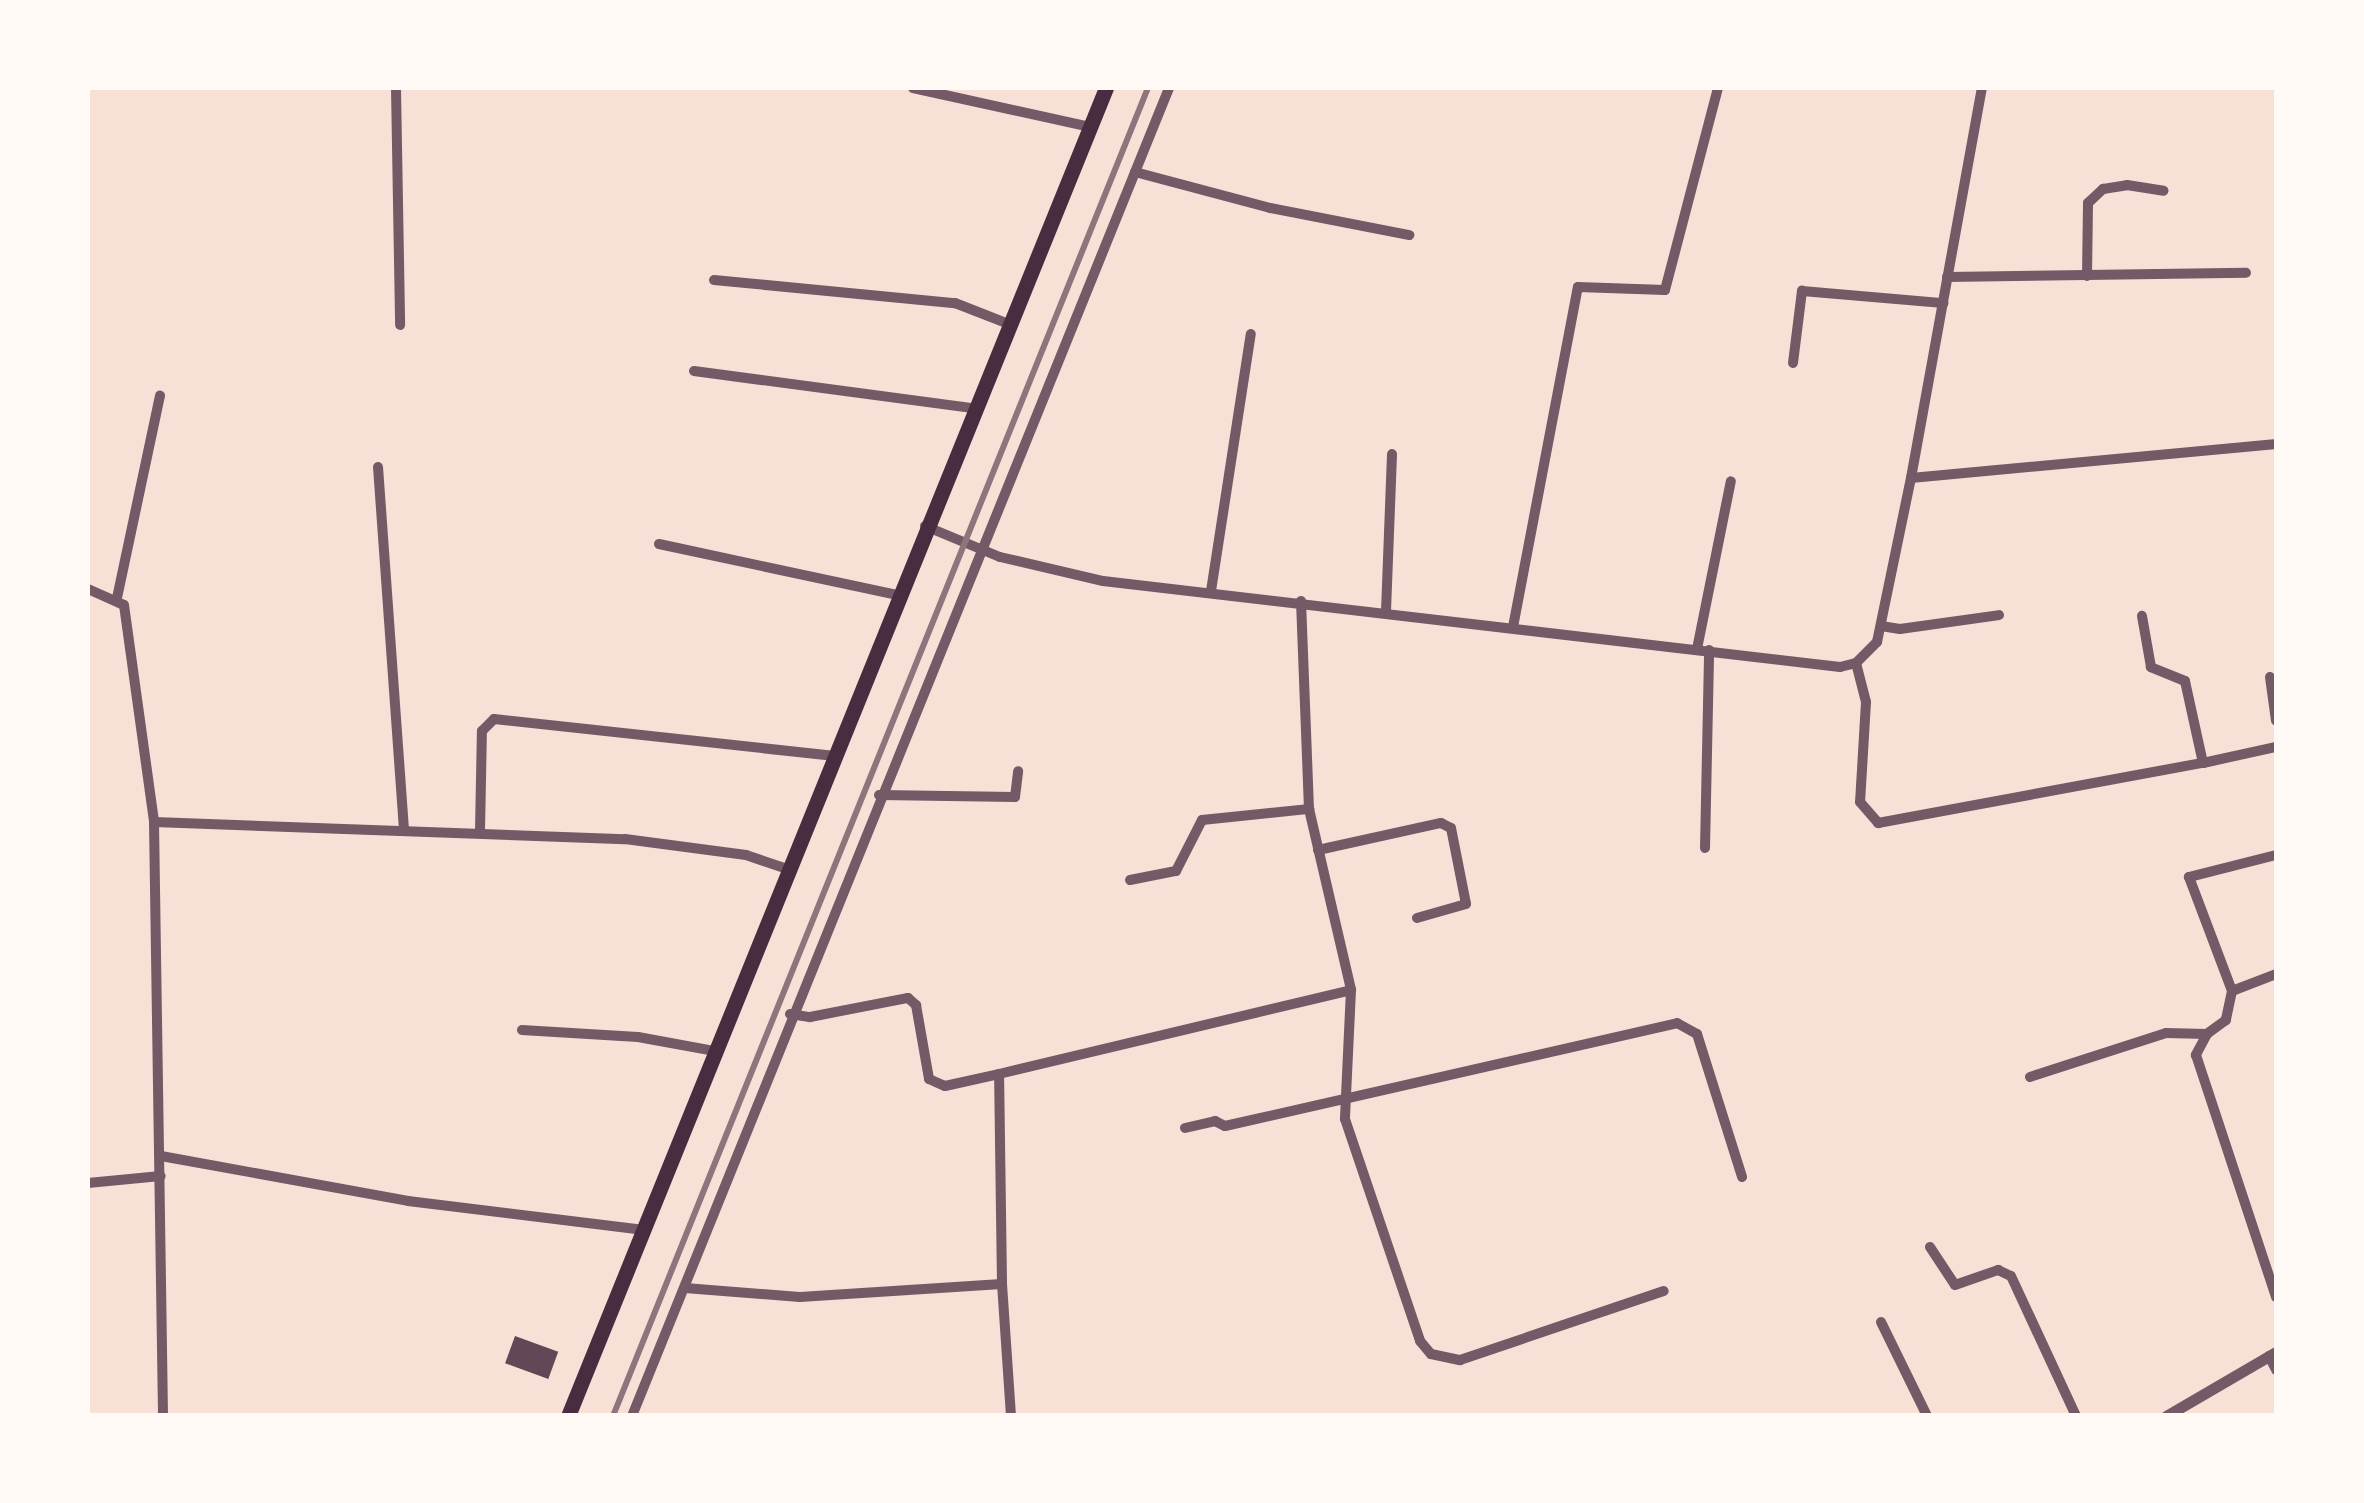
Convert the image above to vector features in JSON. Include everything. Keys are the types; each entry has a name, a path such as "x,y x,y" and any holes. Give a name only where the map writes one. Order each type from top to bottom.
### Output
{"main road":[{"path":"568,1416 790,870 924,525 1106,88"}],"street":[{"path":"396,88 400,325"},
{"path":"913,88 1090,127"},
{"path":"632,1416 686,1288 790,1014 1169,88"},
{"path":"1513,627 1578,287 1665,290 1718,88"},
{"path":"924,525 979,550 1103,581 1386,611 1840,667 1856,664 1877,642 1881,626 1982,88"},
{"path":"1135,172 1270,208 1409,234"},
{"path":"2086,276 2088,203 2103,189 2127,184 2164,191"},
{"path":"1947,277 2246,273"},
{"path":"714,280 955,303 1009,324"},
{"path":"1793,363 1802,291 1943,303"},
{"path":"1210,592 1251,334"},
{"path":"694,371 973,408"},
{"path":"117,598 160,396"},
{"path":"1911,478 2276,444"},
{"path":"1386,611 1392,454"},
{"path":"378,467 404,830"},
{"path":"1705,848 1703,649 1731,481"},
{"path":"659,544 896,595"},
{"path":"88,589 117,598 126,613 154,822 163,1416"},
{"path":"1300,602 1309,808 1350,990 1345,1118 1420,1342 1430,1354 1460,1360 1664,1291"},
{"path":"1881,626 1900,630 1999,615"},
{"path":"2142,616 2151,667 2186,681 2202,763"},
{"path":"1856,664 1866,702 1860,802 1878,823 2276,747"},
{"path":"2270,677 2276,721"},
{"path":"480,831 482,731 494,719 835,756"},
{"path":"879,795 1015,797 1018,771"},
{"path":"1130,880 1176,870 1202,820 1309,808"},
{"path":"154,822 625,839 746,856 790,870"},
{"path":"1318,850 1441,823 1451,828 1466,904 1416,918"},
{"path":"2276,854 2189,876 2232,991 2226,1020 2207,1034 2196,1055 2276,1297"},
{"path":"2232,991 2276,974"},
{"path":"790,1014 810,1017 908,998 916,1005 928,1079 945,1086 1350,990"},
{"path":"1186,1128 1347,1097 1676,1022 1697,1034 1742,1176"},
{"path":"522,1030 638,1038 714,1051"},
{"path":"2030,1077 2166,1033 2207,1034"},
{"path":"1000,1074 1002,1284 1011,1416"},
{"path":"161,1156 408,1201 644,1230"},
{"path":"88,1183 161,1176"},
{"path":"1930,1247 1955,1285 1998,1270 2011,1276 2076,1416"},
{"path":"686,1288 800,1297 1002,1284"},
{"path":"1881,1322 1927,1416"},
{"path":"2166,1416 2273,1354 2276,1370"}],"building":[{"path":"515,1336 558,1352 548,1379 505,1363"}],"railway":[{"path":"613,1416 1148,88"}]}
